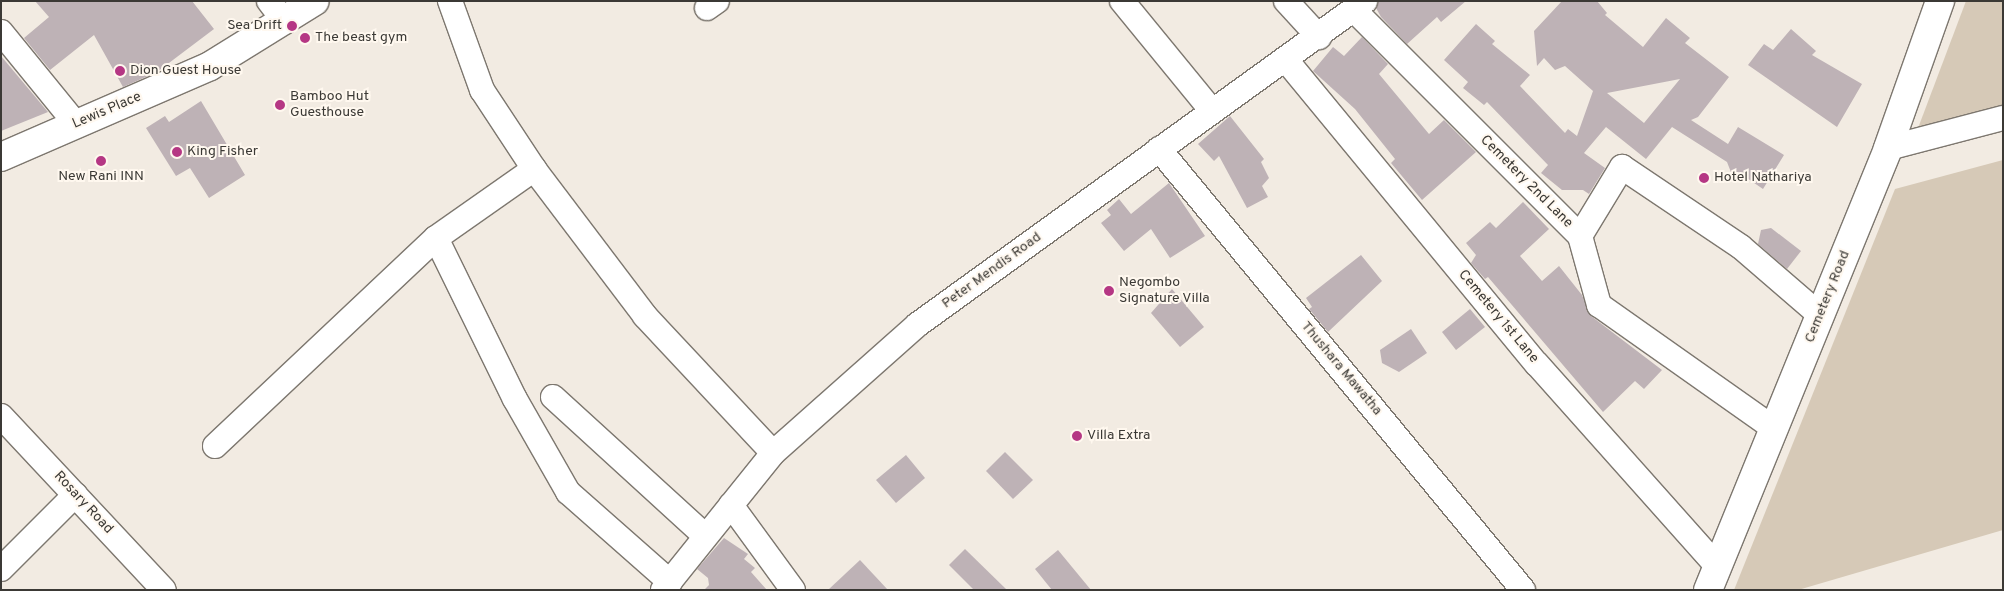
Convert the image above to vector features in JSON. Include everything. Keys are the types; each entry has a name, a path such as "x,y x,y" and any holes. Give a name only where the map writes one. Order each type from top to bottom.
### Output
{"street":[{"name":"Lewis Place","path":"1,157 210,66 277,12 315,1"},
{"path":"450,1 482,90 534,169 645,316 773,453"},
{"path":"1122,1 1212,111"},
{"path":"1286,1 1319,37"},
{"name":"Cemetery Road","path":"1713,578 1888,148 1940,1"},
{"name":"Peter Mendis Road","path":"666,586 704,536 773,453 917,325 1212,111 1319,37 1359,5"},
{"name":"Cemetery 2nd Lane","path":"1359,5 1580,236 1599,305 1775,429"},
{"path":"1,32 76,124"},
{"name":"Cemetery 1st Lane","path":"1286,60 1713,578"},
{"path":"1888,148 2003,118"},
{"name":"Thushara Mawatha","path":"1160,149 1523,590"},
{"path":"1580,236 1622,167 1741,247 1821,316"},
{"path":"215,446 436,238 534,169"},
{"path":"436,238 515,399 568,492 666,586"},
{"path":"553,397 704,536"},
{"name":"Rosary Road","path":"1,416 164,590"},
{"path":"1,569 75,495"},
{"path":"730,505 793,590"}],"shaded area":[{"path":"1966,1 2003,1 2003,117 1909,152"},
{"path":"2003,160 2003,530 1798,590 1734,590 1895,189"}],"building":[{"path":"35,1 192,1 214,29 157,72 123,87 94,35 50,70 24,38 49,17"},
{"path":"1378,1 1466,1 1441,22 1437,17 1407,44 1381,17 1376,8"},
{"path":"1562,1 1597,1 1607,13 1605,15 1643,47 1666,18 1690,38 1685,43 1729,77 1698,117 1691,120 1728,144 1738,127 1784,155 1763,189 1738,172 1734,180 1727,162 1672,127 1646,159 1606,127 1584,153 1605,168 1589,194 1583,190 1562,190 1541,173 1548,165 1487,102 1484,105 1463,88 1468,82 1444,60 1476,24 1495,41 1492,44 1530,75 1520,86 1565,133 1568,129 1577,136 1593,91 1565,66 1555,70 1544,58 1537,66 1534,31","holes":["1680,79 1644,123 1607,93"]},
{"path":"1791,29 1816,51 1812,55 1862,84 1837,127 1748,65 1764,44 1773,50"},
{"path":"1362,37 1388,64 1379,74 1429,134 1444,120 1476,152 1422,200 1391,163 1395,159 1355,109 1313,71 1333,47 1344,56"},
{"path":"1,56 48,112 1,131"},
{"name":"King Fisher","path":"201,101 245,175 209,198 190,168 176,176 146,128 165,116 169,122"},
{"path":"1230,116 1264,159 1261,162 1269,178 1262,186 1268,197 1247,208 1219,156 1214,161 1198,144"},
{"path":"1169,183 1205,236 1170,258 1151,229 1124,251 1101,223 1111,215 1107,210 1119,199 1131,214"},
{"path":"1523,202 1549,229 1520,256 1542,281 1559,266 1582,295 1591,316 1662,370 1644,389 1635,381 1603,412 1488,277 1485,279 1471,263 1476,255 1466,243 1490,222 1496,228"},
{"path":"1771,228 1801,251 1787,269 1758,244 1761,230"},
{"path":"1361,255 1382,281 1328,332 1309,309 1312,307 1306,298"},
{"path":"1172,289 1204,327 1180,347 1151,313"},
{"path":"1470,309 1485,327 1456,350 1442,332"},
{"path":"1411,329 1427,353 1399,372 1382,363 1380,350"},
{"path":"1005,452 1033,480 1013,499 986,471"},
{"path":"906,455 925,478 896,503 876,480"},
{"path":"724,538 748,554 744,559 755,568 751,572 767,590 704,590 709,585 708,578 697,569"},
{"path":"965,549 1007,590 974,590 949,565"},
{"path":"1058,550 1091,590 1052,590 1035,569"},
{"path":"860,560 888,590 828,590"}],"place":[{"name":"Sea Drift","path":"292,26"},
{"name":"The beast gym","path":"305,38"},
{"name":"Dion Guest House","path":"120,71"},
{"name":"Bamboo Hut Guesthouse","path":"280,105"},
{"name":"King Fisher","path":"177,152"},
{"name":"New Rani INN","path":"101,161"},
{"name":"Hotel Nathariya","path":"1704,178"},
{"name":"Negombo Signature Villa","path":"1109,291"},
{"name":"Villa Extra","path":"1077,436"}]}
